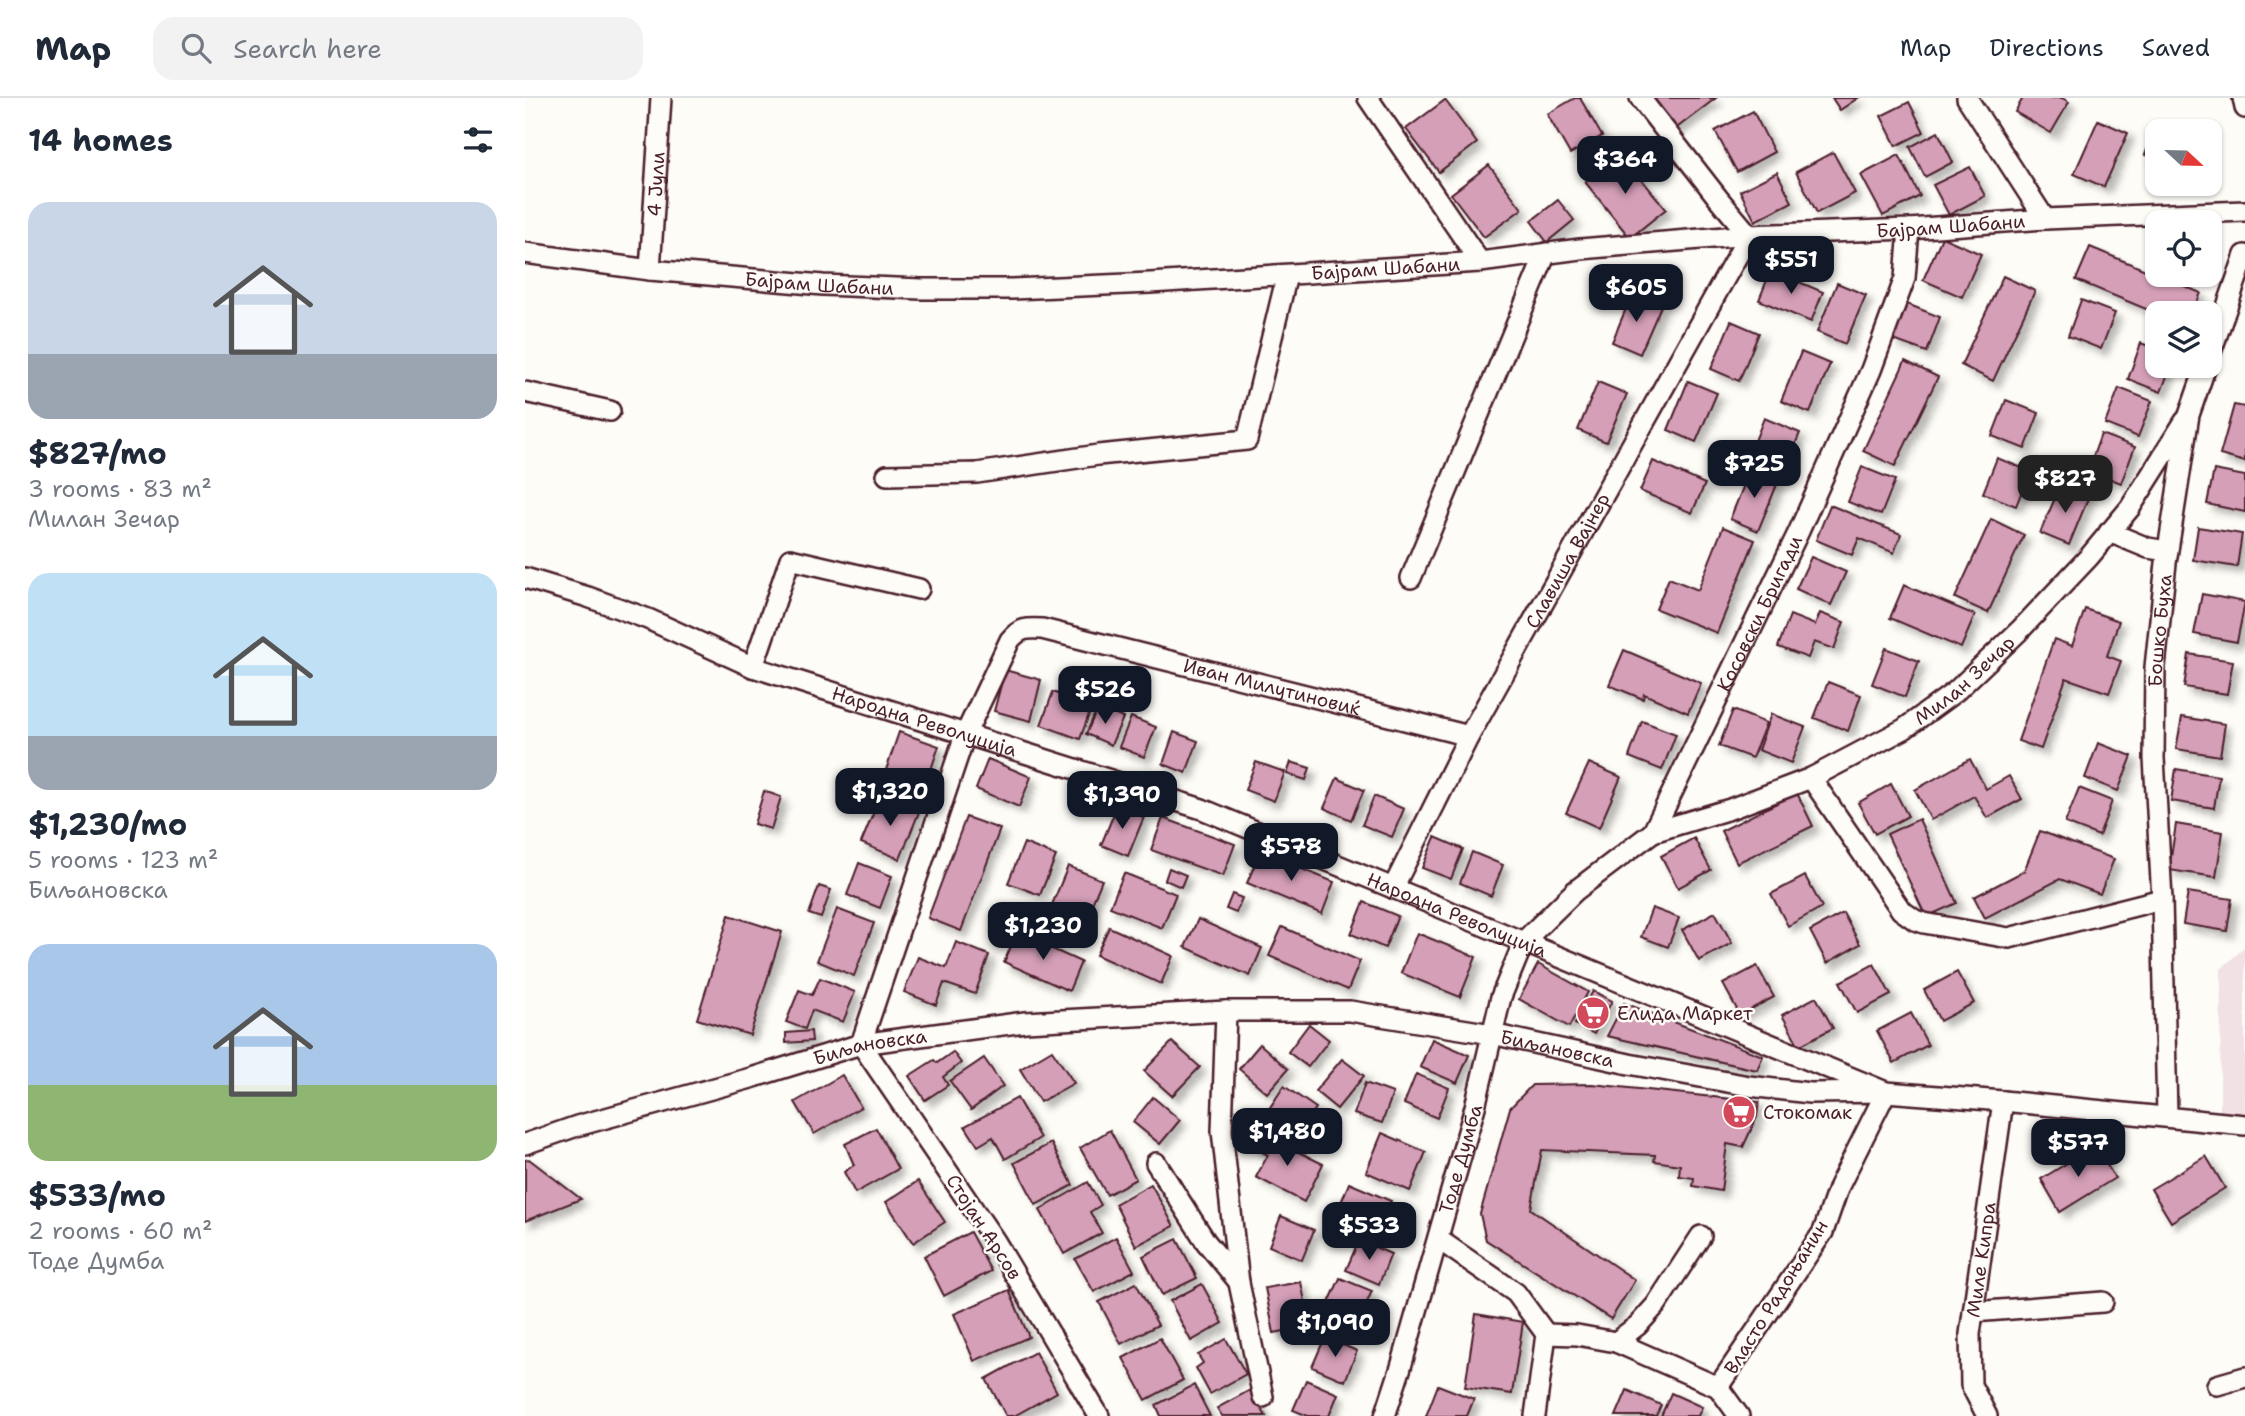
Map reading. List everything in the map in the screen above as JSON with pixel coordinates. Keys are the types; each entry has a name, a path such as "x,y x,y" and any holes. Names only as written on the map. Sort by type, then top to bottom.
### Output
{"street":[{"name":"4 Јули","path":"650,270 661,98"},
{"path":"1368,98 1480,262"},
{"path":"1640,98 1749,235"},
{"path":"1968,98 2045,219"},
{"path":"2243,98 2245,108"},
{"name":"Бајрам Шабани","path":"525,253 650,270 823,285 1012,289 1480,262 1546,253 1749,235 2245,211"},
{"name":"Косовски Бригади","path":"1524,941 1575,891 1653,832 1799,531 1871,370 1905,278 1909,229"},
{"name":"Славиша Вајнер","path":"1393,888 1469,736 1749,235"},
{"path":"1411,578 1546,253"},
{"path":"2222,321 2245,255"},
{"path":"887,475 978,473 1098,454 1247,440 1287,275"},
{"name":"Бошко Буха","path":"2167,1116 2162,899 2154,758 2155,667 2167,551 2189,415 2202,378"},
{"path":"525,392 610,411"},
{"name":"Милан Зечар","path":"1653,832 1730,809 1811,778 1904,729 1955,691 2020,631 2109,533 2130,508 2189,415"},
{"path":"2109,533 2148,548 2167,551"},
{"path":"753,667 790,559 919,589"},
{"name":"Народна Револуција","path":"525,578 648,619 753,667 1202,809 1886,1092 2245,1125"},
{"name":"Иван Милутиновиќ","path":"861,1044 965,735 1010,640 1017,631 1026,628 1042,629 1469,736"},
{"path":"1811,778 1901,910 1915,920 2008,938 2162,899"},
{"name":"Тоде Думба","path":"1385,1416 1439,1239 1501,998 1524,941"},
{"path":"1226,1011 1222,1131 1239,1283 1263,1397"},
{"name":"Биљановска","path":"525,1144 577,1126 751,1078 861,1044 1025,1022 1226,1011 1350,1011 1492,1034 1629,1064 1749,1086 1810,1093 1886,1092"},
{"name":"Стојан Арсов","path":"861,1044 995,1241 1099,1416"},
{"name":"Власто Радоњанин","path":"1718,1387 1822,1232 1839,1185 1886,1092"},
{"name":"Миле Кипра","path":"1987,1416 1971,1385 1970,1334 2003,1101"},
{"path":"1156,1163 1206,1242 1239,1283"},
{"path":"1616,1342 1638,1325 1656,1305 1701,1236"},
{"path":"1439,1239 1516,1293 1546,1334 1535,1416"},
{"path":"1973,1312 2103,1302"},
{"name":"Власто Радоњанин","path":"1546,1334 1577,1335 1616,1342 1718,1387 1739,1416"},
{"path":"2217,1385 2245,1377"}],"shaded area":[{"path":"2245,947 2245,1115 2220,1112 2221,969"}],"building":[{"path":"1575,98 1580,98 1602,136 1570,154 1547,114"},
{"path":"1649,98 1716,98 1674,130"},
{"path":"1832,98 1858,98 1840,110"},
{"path":"2023,98 2062,98 2069,102 2051,133 2015,112"},
{"path":"1445,100 1477,143 1439,172 1406,129"},
{"path":"1909,102 1924,132 1896,146 1881,116"},
{"path":"1753,111 1774,152 1737,172 1715,131"},
{"path":"2098,120 2128,133 2104,187 2074,174"},
{"path":"1938,132 1953,162 1925,177 1910,147"},
{"path":"1833,152 1855,193 1817,213 1796,172"},
{"path":"1620,153 1666,209 1630,238 1585,182"},
{"path":"1899,155 1920,196 1883,216 1861,175"},
{"path":"1489,165 1522,209 1484,237 1451,194"},
{"path":"1970,167 1985,196 1949,215 1933,185"},
{"path":"1777,172 1792,202 1755,221 1740,191"},
{"path":"1558,200 1574,220 1547,242 1531,221"},
{"path":"1942,237 1981,254 1962,297 1923,280"},
{"path":"2090,247 2145,270 2145,287 2187,287 2201,293 2197,301 2145,301 2145,309 2076,280"},
{"path":"1771,270 1823,292 1811,322 1759,300"},
{"path":"2003,276 2035,291 1993,381 1961,365"},
{"path":"1837,283 1866,295 1845,344 1817,332"},
{"path":"1632,294 1661,306 1640,354 1612,342"},
{"path":"2081,300 2115,313 2101,349 2068,336"},
{"path":"1907,304 1940,317 1927,352 1893,340"},
{"path":"1731,321 1759,333 1739,381 1711,369"},
{"path":"2141,343 2145,345 2145,378 2166,378 2161,392 2128,379"},
{"path":"1801,352 1830,364 1810,413 1781,401"},
{"path":"1905,361 1938,377 1895,466 1863,451"},
{"path":"1688,381 1717,393 1696,442 1668,430"},
{"path":"1598,382 1627,394 1606,442 1578,430"},
{"path":"2119,388 2152,401 2138,437 2105,424"},
{"path":"2006,400 2039,413 2025,449 1992,436"},
{"path":"2234,405 2245,407 2245,462 2220,455"},
{"path":"1764,418 1800,433 1786,466 1751,451"},
{"path":"2101,434 2135,447 2121,483 2088,470"},
{"path":"1997,458 2030,471 2016,506 1983,493"},
{"path":"1653,461 1705,484 1692,513 1640,491"},
{"path":"1862,467 1895,480 1881,515 1848,502"},
{"path":"1750,470 1778,482 1758,531 1730,519"},
{"path":"2214,470 2245,476 2245,512 2207,504"},
{"path":"2061,484 2089,496 2069,545 2040,533"},
{"path":"1830,505 1901,534 1894,553 1859,538 1852,555 1816,540"},
{"path":"1991,519 2024,535 1988,613 1955,598"},
{"path":"1723,527 1755,540 1717,633 1656,609 1669,578 1698,590"},
{"path":"2198,527 2242,534 2237,567 2193,560"},
{"path":"1811,557 1846,572 1831,605 1796,589"},
{"path":"1904,585 1975,615 1961,648 1890,618"},
{"path":"2202,594 2245,602 2237,642 2194,634"},
{"path":"2085,609 2119,621 2107,656 2121,661 2109,693 2066,678 2041,749 2018,741 2054,639 2072,646"},
{"path":"1820,613 1844,622 1834,649 1814,642 1808,658 1778,647 1790,615 1815,625"},
{"path":"1886,648 1919,661 1905,697 1872,684"},
{"path":"1624,650 1701,683 1688,713 1644,694 1643,699 1609,685"},
{"path":"2189,654 2233,661 2227,694 2184,687"},
{"path":"1005,670 1041,680 1031,721 994,711"},
{"path":"1828,682 1861,695 1848,731 1814,718"},
{"path":"1053,692 1092,706 1080,739 1041,725"},
{"path":"1098,707 1123,718 1111,745 1086,734"},
{"path":"1733,710 1766,723 1752,758 1719,746"},
{"path":"1771,714 1805,727 1791,763 1758,750"},
{"path":"1131,717 1156,727 1144,757 1119,747"},
{"path":"2182,717 2225,724 2220,756 2176,749"},
{"path":"1642,721 1676,734 1662,770 1629,757"},
{"path":"899,732 939,746 925,787 885,773"},
{"path":"1174,732 1198,741 1186,773 1163,764"},
{"path":"2098,743 2132,756 2118,791 2085,778"},
{"path":"988,759 1031,777 1019,807 976,789"},
{"path":"1970,759 1986,789 2009,776 2022,799 1987,818 1974,796 1931,820 1915,790"},
{"path":"1256,762 1285,772 1274,801 1245,790"},
{"path":"1291,762 1310,768 1306,780 1287,774"},
{"path":"1589,763 1621,777 1599,828 1566,813"},
{"path":"2176,769 2219,776 2214,808 2171,801"},
{"path":"1337,778 1364,790 1351,820 1324,808"},
{"path":"1891,784 1908,816 1875,834 1858,803"},
{"path":"2079,788 2112,801 2099,836 2065,823"},
{"path":"764,791 781,797 771,829 754,824"},
{"path":"1797,793 1813,826 1737,863 1721,831"},
{"path":"1374,796 1404,809 1392,837 1362,825"},
{"path":"880,797 919,812 900,859 861,843"},
{"path":"1117,806 1144,817 1128,856 1101,845"},
{"path":"966,817 1000,829 961,931 928,918"},
{"path":"1163,818 1235,844 1223,876 1151,850"},
{"path":"1919,819 1957,903 1926,917 1887,834"},
{"path":"2176,824 2223,832 2216,877 2169,870"},
{"path":"2040,831 2114,859 2100,894 2060,879 1985,918 1974,897 2024,871"},
{"path":"1435,837 1463,849 1451,879 1422,868"},
{"path":"1694,838 1711,870 1678,888 1661,856"},
{"path":"1024,843 1056,856 1040,895 1008,883"},
{"path":"1260,852 1334,882 1322,914 1247,883"},
{"path":"1472,852 1503,865 1491,896 1460,883"},
{"path":"859,863 892,876 880,908 847,895"},
{"path":"1068,866 1102,880 1083,926 1049,912"},
{"path":"1169,868 1186,875 1181,887 1165,880"},
{"path":"1124,873 1176,894 1162,928 1110,907"},
{"path":"1805,876 1822,907 1788,926 1771,894"},
{"path":"819,886 831,890 821,918 809,914"},
{"path":"2188,892 2232,899 2227,931 2183,924"},
{"path":"1232,894 1242,898 1236,913 1226,909"},
{"path":"1364,902 1398,916 1385,948 1351,934"},
{"path":"1652,908 1679,918 1668,947 1641,937"},
{"path":"837,909 874,923 854,976 817,961"},
{"path":"1715,912 1732,943 1699,961 1682,930"},
{"path":"1843,913 1860,944 1827,963 1810,931"},
{"path":"729,915 782,932 750,1035 697,1019"},
{"path":"1198,919 1262,948 1250,976 1185,947"},
{"path":"1109,927 1173,956 1161,984 1096,955"},
{"path":"1282,927 1360,961 1348,990 1269,956"},
{"path":"1017,933 1081,962 1069,991 1004,962"},
{"path":"1417,933 1476,957 1460,997 1401,973"},
{"path":"956,942 989,955 975,994 944,983 936,1005 904,992 918,957 946,968"},
{"path":"1538,964 1588,992 1569,1027 1519,999"},
{"path":"1874,964 1891,995 1857,1013 1840,982"},
{"path":"1757,966 1774,997 1740,1015 1723,984"},
{"path":"1957,972 1974,1003 1940,1021 1924,990"},
{"path":"820,978 855,992 843,1022 812,1010 805,1029 786,1022 799,990 812,995"},
{"name":"Елида Маркет","path":"1593,991 1612,1001 1594,1034 1575,1024"},
{"path":"1816,997 1833,1028 1799,1046 1782,1015"},
{"path":"1624,1003 1763,1056 1757,1070 1607,1036"},
{"path":"1911,1013 1928,1045 1894,1063 1877,1031"},
{"path":"1309,1024 1329,1040 1308,1067 1288,1052"},
{"path":"811,1031 812,1041 786,1043 786,1033"},
{"path":"1432,1039 1469,1055 1457,1083 1420,1067"},
{"path":"1172,1042 1200,1067 1172,1096 1144,1071"},
{"path":"1260,1044 1288,1069 1267,1093 1239,1069"},
{"path":"1052,1050 1074,1083 1040,1102 1020,1069"},
{"path":"953,1052 961,1063 943,1077 948,1085 925,1100 909,1076"},
{"path":"984,1058 1003,1086 971,1110 950,1081"},
{"path":"1342,1059 1364,1076 1337,1109 1315,1091"},
{"path":"1416,1074 1449,1088 1437,1118 1404,1104"},
{"path":"842,1075 861,1107 814,1134 795,1102"},
{"path":"1365,1083 1393,1093 1382,1123 1354,1114"},
{"path":"1592,1084 1759,1102 1757,1117 1743,1147 1727,1144 1721,1191 1693,1186 1694,1178 1679,1176 1680,1165 1654,1161 1655,1155 1542,1150 1531,1209 1635,1280 1611,1319 1486,1240 1480,1214 1510,1108 1532,1085"},
{"path":"1284,1086 1316,1108 1297,1137 1265,1115"},
{"path":"1153,1097 1180,1120 1160,1144 1133,1122"},
{"path":"1017,1098 1040,1138 1005,1159 993,1137 978,1146 965,1126"},
{"path":"876,1128 898,1169 855,1193 844,1172 854,1165 845,1144"},
{"path":"1110,1130 1136,1179 1107,1195 1080,1148"},
{"path":"1258,1132 1323,1164 1304,1202 1256,1177 1268,1155 1251,1146"},
{"path":"1382,1133 1426,1152 1410,1191 1366,1172"},
{"path":"1051,1143 1073,1185 1036,1205 1014,1163"},
{"path":"2095,1146 2115,1178 2060,1212 2041,1179"},
{"path":"2206,1156 2225,1188 2171,1222 2151,1189"},
{"path":"529,1159 581,1199 525,1221 525,1160"},
{"path":"918,1181 945,1222 913,1243 886,1202"},
{"path":"1088,1182 1101,1205 1090,1212 1102,1233 1064,1254 1040,1210"},
{"path":"1349,1183 1391,1201 1373,1239 1333,1222"},
{"path":"1151,1184 1174,1226 1136,1246 1115,1204"},
{"path":"1281,1216 1314,1230 1302,1260 1269,1246"},
{"path":"970,1232 991,1271 944,1296 924,1256"},
{"path":"1116,1237 1134,1271 1094,1292 1075,1259"},
{"path":"1177,1239 1197,1278 1162,1295 1143,1256"},
{"path":"1359,1240 1391,1254 1379,1284 1346,1270"},
{"path":"1340,1278 1372,1291 1355,1330 1323,1316"},
{"path":"1301,1282 1310,1326 1274,1333 1265,1288"},
{"path":"1136,1283 1158,1325 1121,1344 1099,1302"},
{"path":"1202,1284 1223,1323 1191,1341 1170,1301"},
{"path":"1009,1290 1029,1337 974,1361 954,1314"},
{"path":"1476,1314 1523,1322 1512,1394 1465,1387"},
{"path":"1325,1337 1357,1351 1345,1381 1312,1367"},
{"path":"1160,1338 1183,1380 1146,1400 1123,1358"},
{"path":"1226,1339 1246,1374 1210,1394 1196,1368 1203,1363 1198,1355"},
{"path":"1035,1352 1057,1392 1014,1416 1006,1416 986,1379"},
{"path":"1306,1380 1338,1394 1329,1416 1308,1416 1293,1410"},
{"path":"1194,1385 1210,1416 1161,1416 1156,1405"},
{"path":"1438,1385 1474,1399 1467,1416 1426,1416"},
{"path":"1250,1390 1266,1416 1222,1416 1217,1408"},
{"path":"1627,1390 1661,1405 1656,1416 1616,1416"},
{"path":"1671,1393 1702,1407 1698,1416 1661,1416"}],"place":[{"name":"Елида Маркет","path":"1593,1013"},
{"name":"Стокомак","path":"1739,1112"}]}
